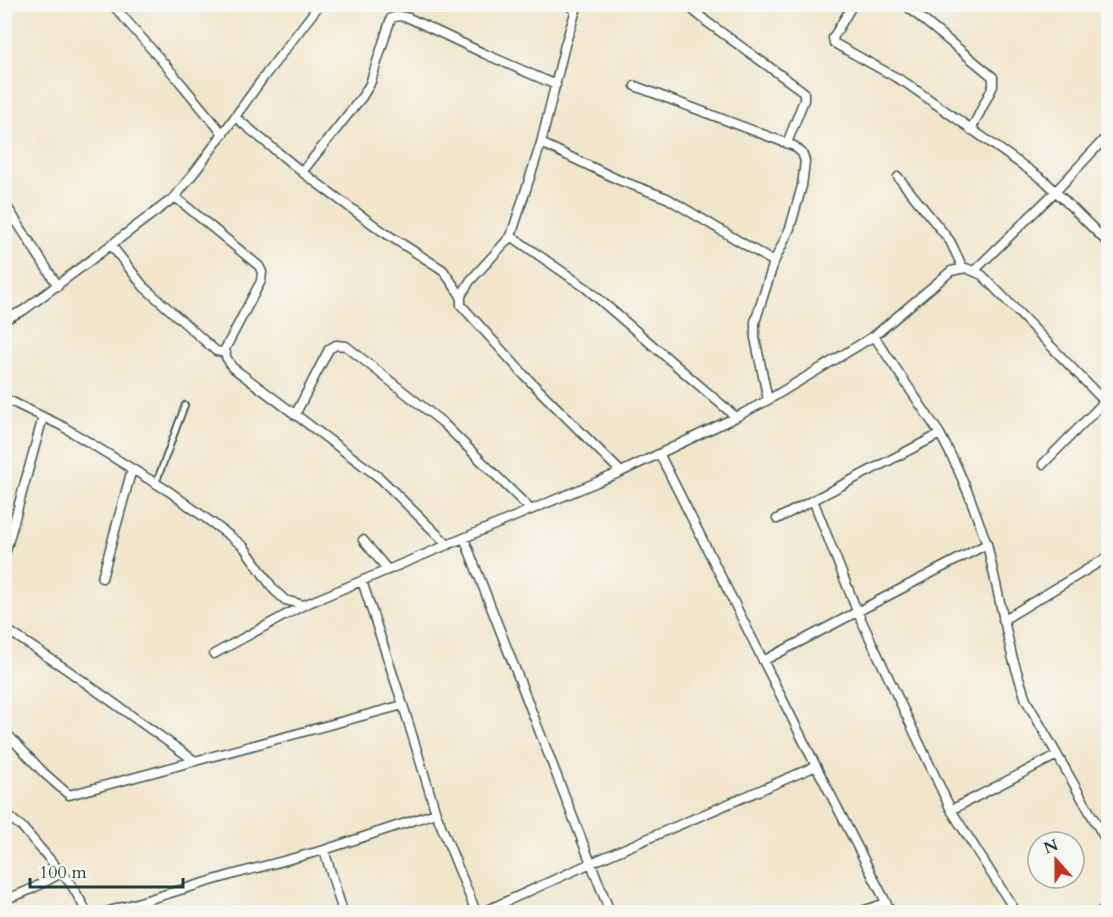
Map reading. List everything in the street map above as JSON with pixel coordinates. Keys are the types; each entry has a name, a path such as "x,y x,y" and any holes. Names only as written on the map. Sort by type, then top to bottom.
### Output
{"street":[{"path":"112,4 223,134"},
{"path":"4,320 24,310 58,286 175,197 320,4"},
{"path":"565,4 578,7 565,45 541,143 511,236 470,281 461,296 461,305 525,376 621,472"},
{"path":"686,4 706,22 804,93 804,100 787,143"},
{"path":"853,4 837,28 833,38 834,43 906,83 1045,181 1108,243"},
{"path":"904,4 993,77 993,86 971,130"},
{"path":"302,172 370,84 391,18 399,16 409,18 556,85"},
{"path":"634,86 787,143 802,153 805,161 802,186 790,228 774,262 754,329 768,400"},
{"path":"235,117 302,172 382,231 443,270 461,296"},
{"path":"974,271 1056,191 1108,135"},
{"path":"541,143 619,180 667,198 774,262"},
{"path":"898,177 950,242 963,268"},
{"path":"175,197 259,266 262,272 261,281 225,349 232,367 380,478 448,545"},
{"path":"4,202 58,286"},
{"path":"511,236 586,288 736,417"},
{"path":"111,246 144,287 216,351 226,353"},
{"path":"214,654 304,605 621,472 736,417 874,336 951,271 963,268 982,275 1107,403 1043,464"},
{"path":"874,336 940,434 969,495 987,544 1003,620 1026,700 1108,844"},
{"path":"295,415 329,349 336,345 346,346 442,422 531,510"},
{"path":"4,398 62,426 170,492 244,547 274,590 285,600 304,605"},
{"path":"4,558 43,417"},
{"path":"777,519 940,434"},
{"path":"660,455 891,912"},
{"path":"102,578 132,469"},
{"path":"813,500 857,611 951,810 1016,912"},
{"path":"464,537 610,912"},
{"path":"363,540 388,570"},
{"path":"763,661 987,544"},
{"path":"1003,620 1106,559 1108,569"},
{"path":"362,581 436,813 476,912"},
{"path":"4,628 195,761"},
{"path":"9,736 44,773 69,795 403,705"},
{"path":"951,810 1058,755"},
{"path":"483,912 816,766"},
{"path":"4,813 22,827 71,884 87,912"},
{"path":"106,912 324,850 436,813"},
{"path":"324,850 343,912"},
{"path":"4,899 39,886 61,873"},
{"path":"859,912 886,903"},
{"path":"1099,912 1108,907"}],"lane":[{"path":"156,483 185,405"}]}
